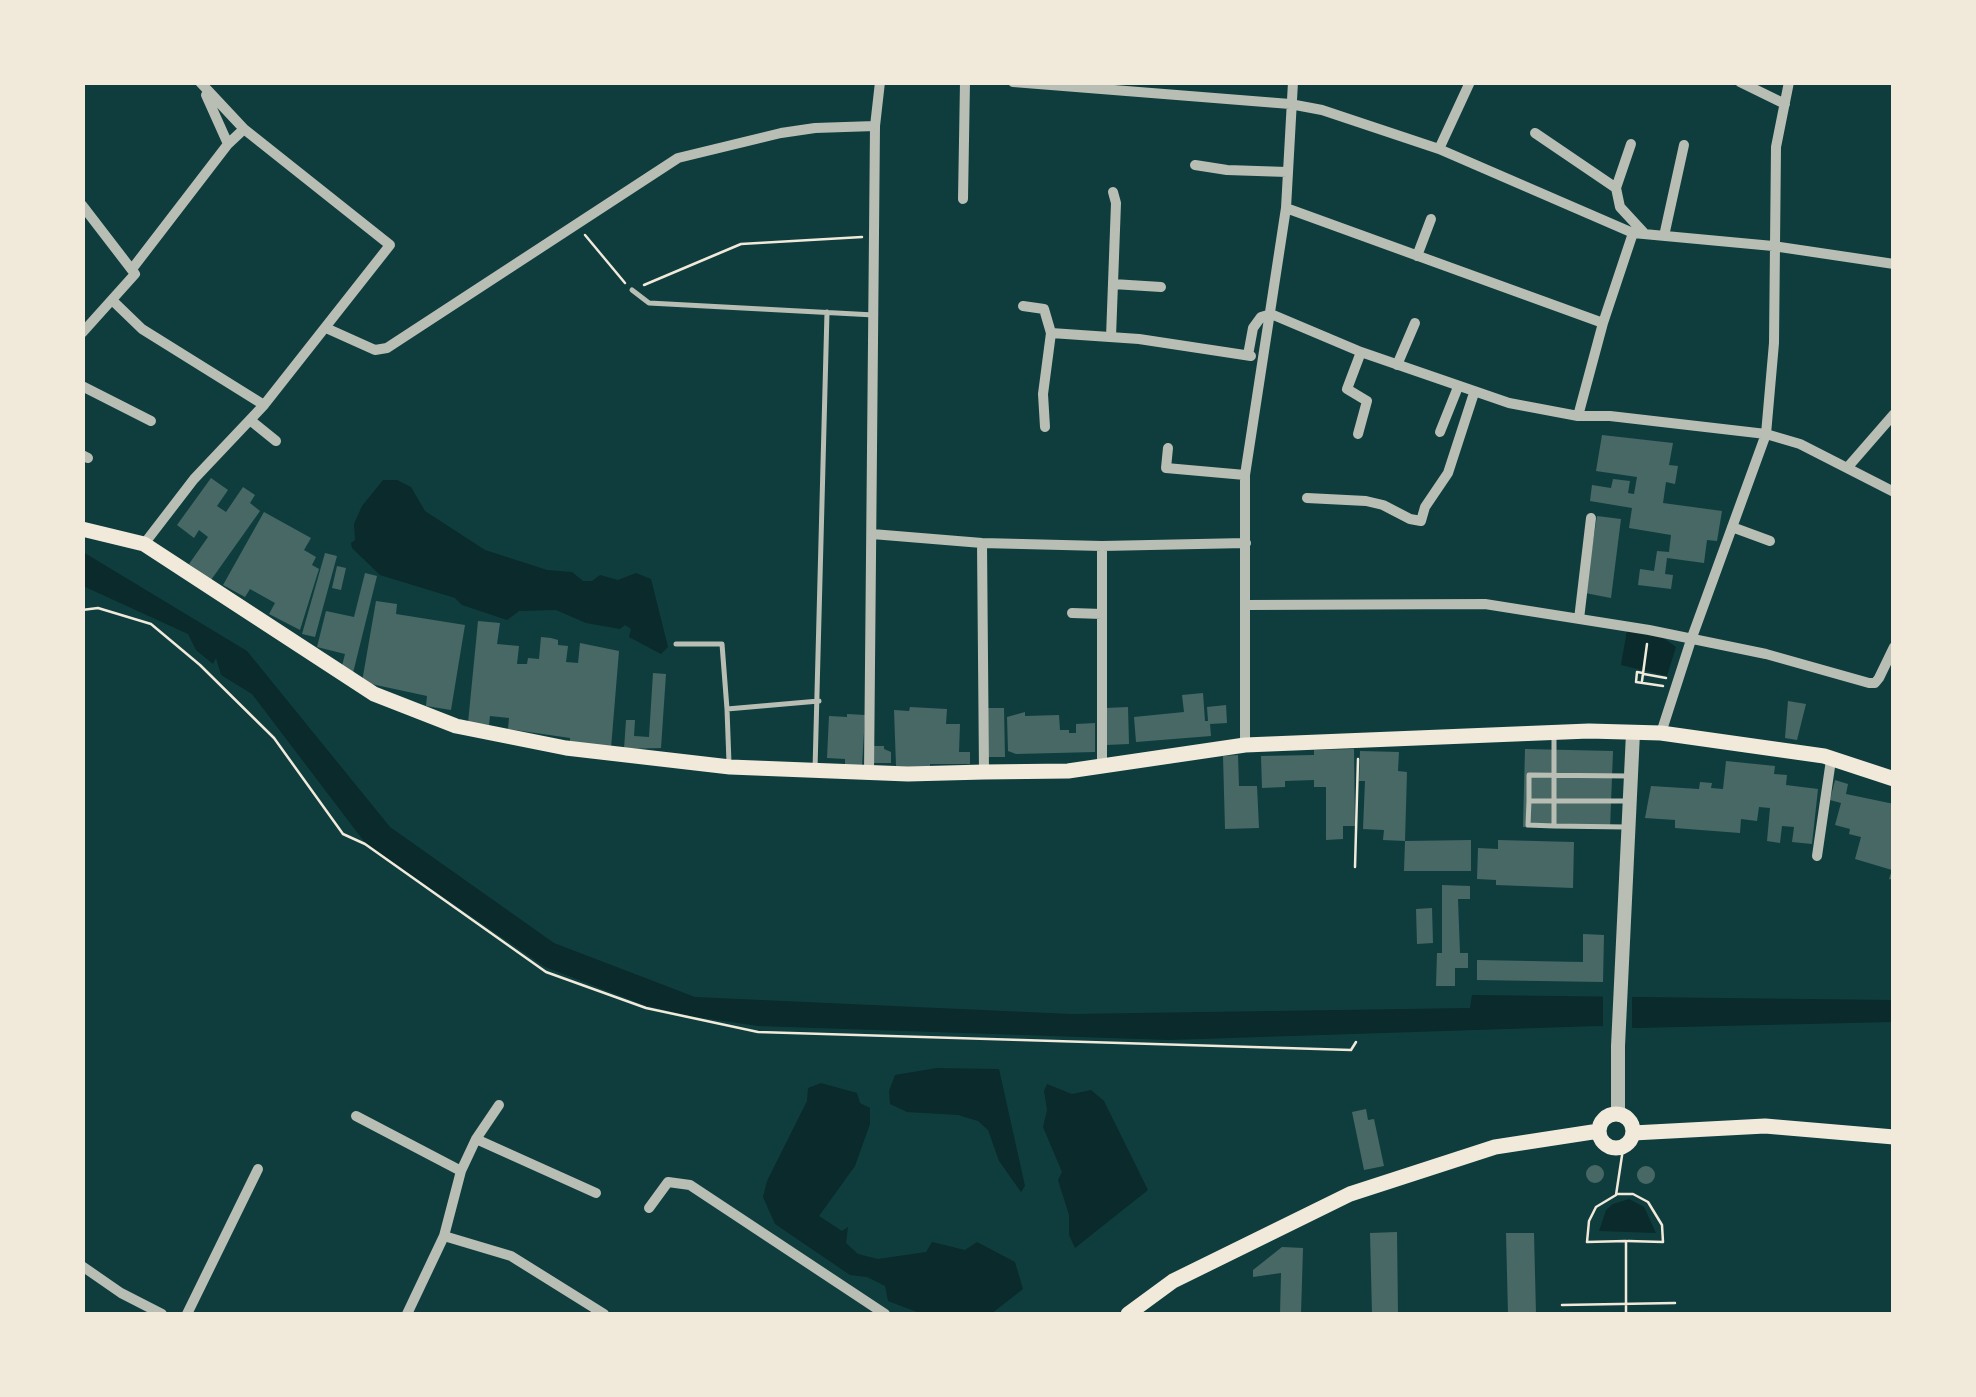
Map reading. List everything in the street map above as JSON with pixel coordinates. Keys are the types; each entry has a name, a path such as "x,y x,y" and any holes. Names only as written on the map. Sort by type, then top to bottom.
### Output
{"main road":[{"path":"82,530 144,544 374,694 456,726 566,748 730,767 815,771 1068,771 1246,745 1359,743 1485,733 1633,733 1824,756 1894,779"},
{"path":"1634,1133 1630,1120 1618,1114 1606,1116 1599,1131 1604,1144 1612,1148 1623,1147 1634,1133 1764,1126 1894,1137"},
{"path":"1128,1314 1173,1281 1364,1189 1495,1147 1599,1131"}],"street":[{"path":"962,199 965,82"},
{"path":"1013,82 1290,104 1322,110 1439,149 1639,233 1773,246 1894,264"},
{"path":"1246,745 1246,476 1286,208 1293,82"},
{"path":"1439,149 1470,82"},
{"path":"1740,82 1785,104"},
{"path":"1661,734 1766,434 1774,343 1776,147 1789,82"},
{"path":"144,544 194,479 264,406 390,246 244,129 202,84"},
{"path":"202,84 228,144"},
{"path":"869,772 875,126 879,84"},
{"path":"326,328 375,350 387,348 678,158 798,130 875,126"},
{"path":"132,269 228,144 244,129"},
{"path":"1535,134 1616,188"},
{"path":"1631,144 1616,188 1620,206 1639,233"},
{"path":"1664,236 1684,145"},
{"path":"1195,165 1287,172"},
{"path":"1110,336 1116,203 1113,192"},
{"path":"82,205 135,274 82,333"},
{"path":"1286,208 1603,322"},
{"path":"1418,256 1430,218"},
{"path":"1578,416 1603,322 1639,233"},
{"path":"1112,284 1161,286"},
{"path":"113,301 142,329 264,406"},
{"path":"1023,306 1044,309 1051,333 1043,394 1045,427"},
{"path":"1248,355 1256,322 1271,314 1361,352 1509,403 1578,416 1610,416 1766,434 1800,444 1894,492"},
{"path":"1397,365 1415,323"},
{"path":"1051,333 1110,336 1262,359"},
{"path":"1358,434 1367,401 1348,389 1361,352"},
{"path":"82,386 151,421"},
{"path":"1440,432 1458,387"},
{"path":"1307,498 1383,504 1410,520 1421,521 1425,507 1448,473 1474,393"},
{"path":"1847,468 1894,414"},
{"path":"250,420 276,441"},
{"path":"1168,448 1166,468 1246,476"},
{"path":"1579,619 1591,518"},
{"path":"1732,527 1770,541"},
{"path":"872,534 982,543 1102,546 1246,543"},
{"path":"982,543 984,772"},
{"path":"1102,546 1102,764"},
{"path":"1246,605 1485,604 1766,654 1874,683 1894,647"},
{"path":"1072,613 1102,614"},
{"path":"1618,1114 1620,984 1633,733"},
{"path":"1817,856 1831,760"},
{"path":"407,1314 444,1236 461,1171 499,1105"},
{"path":"356,1116 461,1171"},
{"path":"476,1139 596,1194"},
{"path":"188,1314 258,1169"},
{"path":"649,1208 668,1182 690,1184 885,1314"},
{"path":"444,1236 511,1256 604,1314"},
{"path":"82,1266 121,1294 162,1314"}],"lane":[{"path":"632,290 649,303 874,315"},
{"path":"815,771 827,312"},
{"path":"676,644 722,644 730,767"},
{"path":"727,709 819,701"},
{"path":"1554,732 1554,826"},
{"path":"1628,827 1528,825 1529,775 1631,776"},
{"path":"1529,802 1629,802"}],"path":[{"path":"578,226 632,290 740,244 876,236"},
{"path":"82,610 98,608 151,624 200,664 274,738 343,834 365,844 546,972 646,1008 758,1032 1351,1050 1356,1042"},
{"path":"1643,672 1648,634"},
{"path":"1637,672 1643,672 1676,685 1636,682 1637,672"},
{"path":"1653,684 1654,676"},
{"path":"1355,866 1359,743"},
{"path":"1616,1194 1623,1147"},
{"path":"1616,1194 1633,1194 1648,1202 1662,1225 1663,1242 1587,1242 1589,1221 1596,1206 1616,1194"},
{"path":"1626,1241 1626,1314"},
{"path":"1562,1305 1675,1303"}],"water":[{"path":"383,480 397,480 411,487 425,511 485,550 547,570 572,572 583,581 600,575 618,580 636,573 651,579 668,647 661,654 629,637 631,629 625,625 620,629 586,623 556,610 519,611 507,620 462,605 455,598 380,575 351,543 362,506"},
{"path":"83,552 247,651 390,827 554,943 695,997 1071,1014 1470,1008 1472,995 1893,1000 1893,1022 1598,1026 1169,1040 758,1026 644,1005 545,967 366,844 252,694 221,675 216,658 213,664 196,650 188,634 83,586"},
{"path":"1627,630 1659,635 1676,647 1667,676 1621,665"},
{"path":"937,1068 999,1069 1025,1186 1021,1192 999,1161 988,1130 978,1121 958,1115 907,1112 890,1104 889,1091 895,1075"},
{"path":"821,1083 857,1093 860,1103 870,1108 870,1124 855,1166 819,1216 842,1231 848,1227 846,1243 858,1254 878,1259 926,1252 932,1242 965,1250 977,1242 1015,1262 1023,1289 991,1314 922,1314 888,1301 885,1286 867,1277 850,1275 775,1224 763,1197 767,1181 807,1101 808,1088"},
{"path":"1047,1084 1072,1094 1091,1090 1104,1101 1148,1190 1075,1248 1058,1180 1062,1172 1043,1127"},
{"path":"1629,1199 1644,1207 1656,1233 1599,1231 1606,1210"}],"pier":[{"path":"1603,990 1632,991 1632,1033 1603,1032"}],"building":[{"path":"1602,435 1673,443 1669,465 1678,466 1675,484 1666,482 1663,503 1722,511 1717,541 1707,540 1704,563 1667,558 1665,574 1673,575 1671,589 1638,585 1640,569 1654,571 1657,551 1669,552 1671,535 1629,528 1632,508 1590,501 1592,485 1611,488 1613,479 1630,481 1628,493 1634,494 1637,477 1596,471"},
{"path":"211,478 228,490 217,506 226,512 243,487 255,495 250,503 260,511 211,580 189,564 208,537 199,530 194,538 177,525"},
{"path":"264,512 311,538 304,550 316,557 312,565 319,569 300,630 269,614 275,603 250,589 245,597 223,585"},
{"path":"1597,516 1621,519 1611,598 1585,593"},
{"path":"325,553 337,556 315,637 302,634"},
{"path":"337,566 346,568 341,590 332,588"},
{"path":"365,573 377,576 353,673 341,670 345,654 317,647 326,611 354,617"},
{"path":"376,601 397,604 396,614 465,625 451,710 426,706 427,696 362,682"},
{"path":"478,621 500,623 497,644 519,646 517,664 527,664 528,658 539,659 541,637 568,646 566,662 578,663 580,643 619,651 611,748 570,744 570,738 508,729 509,718 490,716 489,725 468,723"},
{"path":"653,673 666,674 661,748 624,749 626,720 635,720 634,736 649,737"},
{"path":"1203,693 1205,721 1207,707 1226,705 1227,723 1210,724 1211,736 1136,742 1134,717 1184,712 1182,695"},
{"path":"1788,701 1806,704 1797,740 1785,738"},
{"path":"910,707 947,709 946,724 960,724 959,752 970,752 970,764 930,764 930,769 896,766 894,710 909,711"},
{"path":"1128,707 1129,744 1106,745 1105,708"},
{"path":"985,708 1004,708 1005,757 986,757"},
{"path":"1025,712 1025,716 1059,715 1060,730 1069,733 1076,733 1076,724 1095,723 1095,752 1008,751 1007,717"},
{"path":"865,715 862,766 845,765 845,759 827,758 829,716"},
{"path":"874,746 884,746 891,752 891,763 874,763"},
{"path":"1354,749 1355,826 1343,826 1343,839 1326,840 1326,787 1314,787 1314,780 1285,781 1285,787 1262,788 1261,756"},
{"path":"1525,749 1613,751 1610,829 1523,827"},
{"path":"1360,751 1399,752 1398,771 1407,772 1405,841 1383,840 1384,830 1363,829 1365,781 1359,781"},
{"path":"1238,755 1239,786 1257,786 1259,828 1225,829 1223,756"},
{"path":"1726,761 1775,766 1774,774 1787,775 1786,785 1818,789 1812,844 1792,842 1794,827 1782,826 1780,843 1767,841 1770,808 1759,807 1757,821 1741,819 1740,833 1675,828 1675,820 1645,818 1651,786 1699,789 1700,782 1723,789"},
{"path":"1835,780 1848,784 1846,794 1894,804 1894,880 1889,879 1892,870 1855,859 1861,837 1835,825 1841,803 1830,800"},
{"path":"1471,840 1471,871 1404,871 1405,841"},
{"path":"1498,840 1574,842 1573,888 1496,885 1496,880 1477,879 1478,848 1498,849"},
{"path":"1442,885 1470,886 1470,899 1458,899 1460,953 1468,953 1468,968 1455,968 1455,986 1436,986 1437,953 1442,953"},
{"path":"1432,908 1433,943 1417,944 1416,909"},
{"path":"1583,934 1604,935 1603,982 1477,980 1477,960 1583,962"},
{"path":"1366,1109 1368,1120 1374,1119 1384,1166 1364,1170 1352,1112"},
{"path":"1595,1165 1604,1174 1595,1183 1586,1174"},
{"path":"1646,1166 1655,1175 1646,1184 1637,1175"},
{"path":"1397,1232 1398,1314 1372,1314 1370,1233"},
{"path":"1506,1233 1534,1233 1536,1314 1508,1314"},
{"path":"1282,1247 1303,1248 1301,1314 1280,1314 1281,1273 1253,1277 1253,1270"}]}
